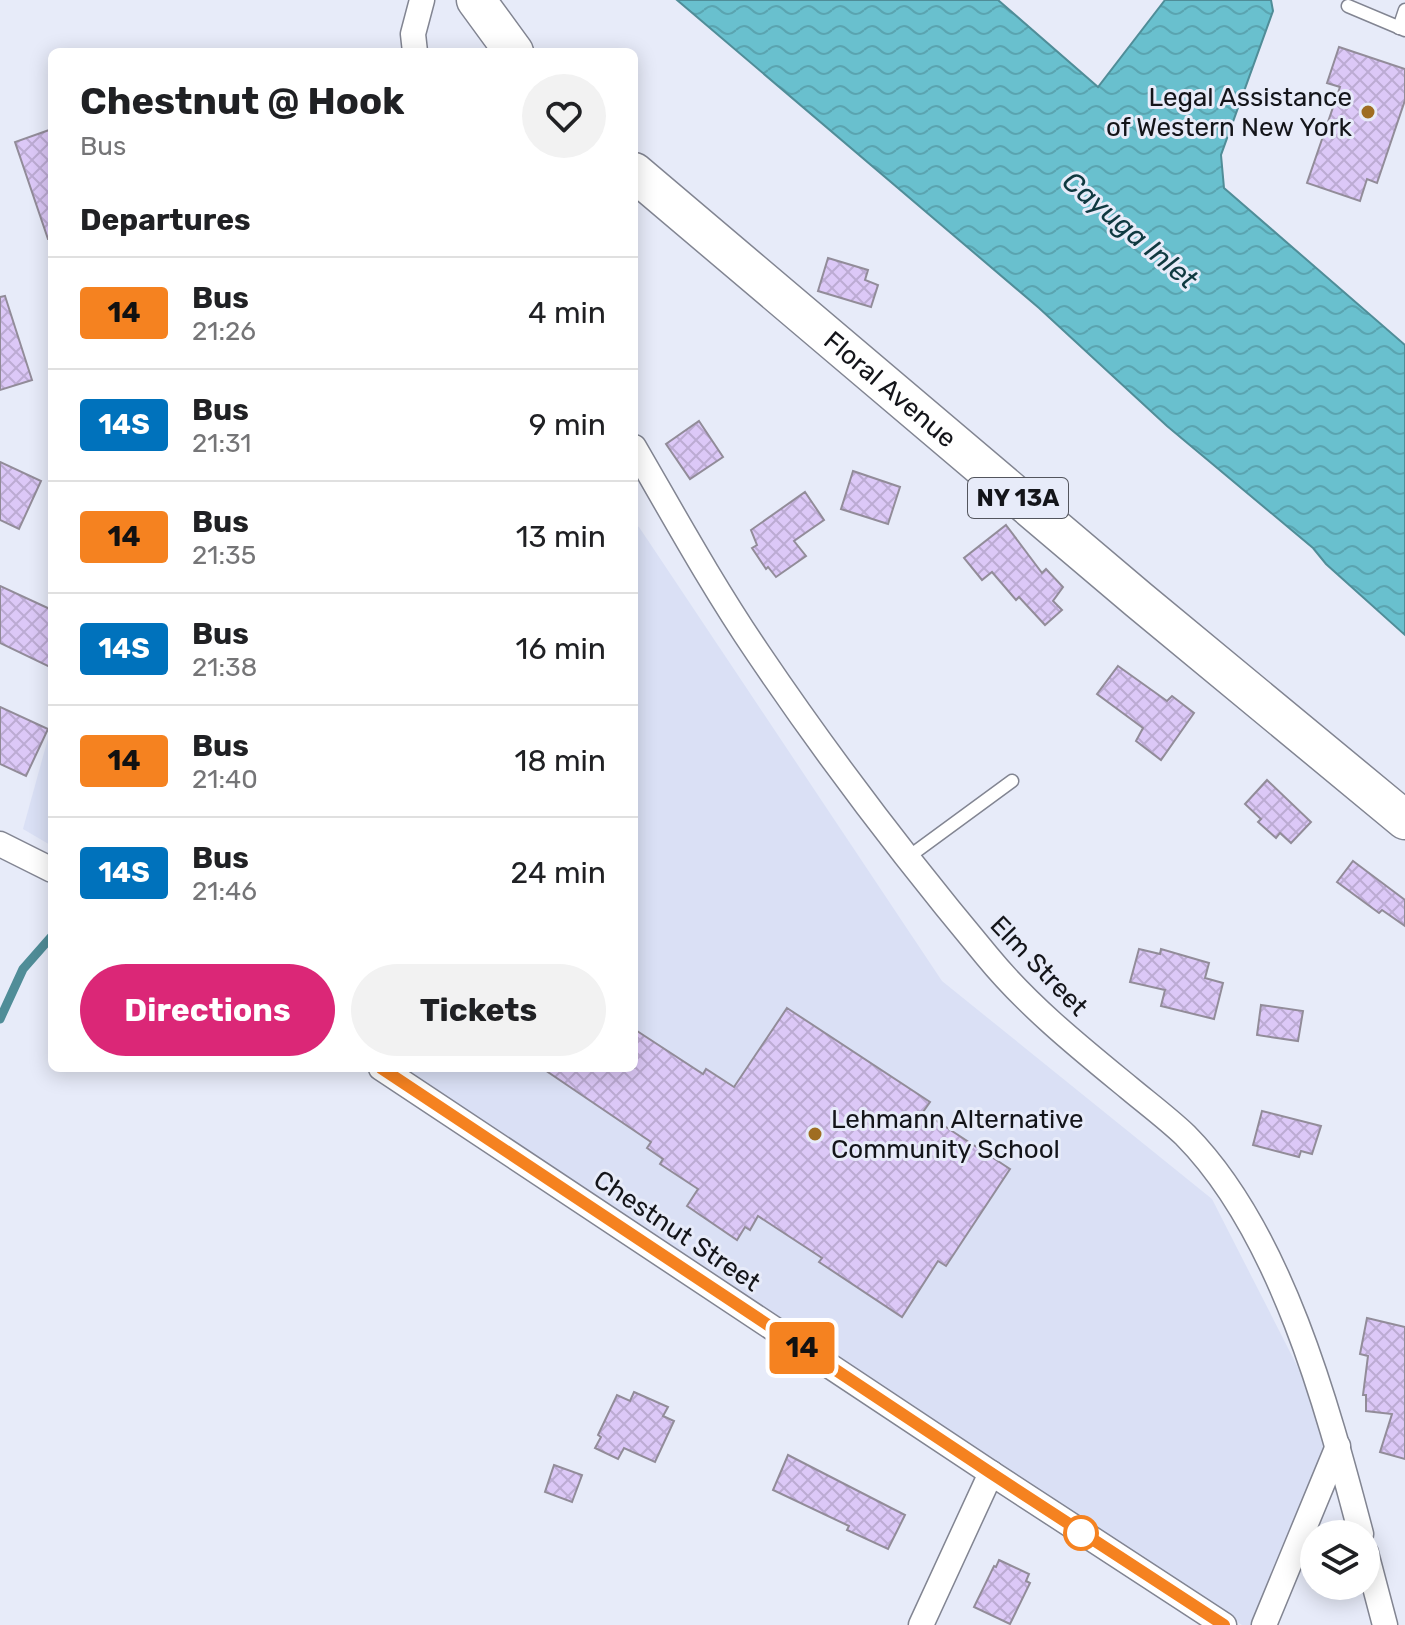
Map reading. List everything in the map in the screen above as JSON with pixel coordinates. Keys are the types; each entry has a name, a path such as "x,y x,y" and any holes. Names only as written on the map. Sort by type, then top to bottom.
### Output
{"main road":[{"path":"476,0 511,48"},
{"name":"Floral Avenue","path":"638,175 1139,600 1405,820"}],"street":[{"path":"415,48 415,17 422,0"},
{"name":"Elm Street","path":"638,454 758,653 824,748 907,858 982,951 1022,994 1183,1134 1211,1165 1242,1211 1282,1290 1338,1446 1357,1520"},
{"path":"0,844 48,868"},
{"name":"Chestnut Street","path":"387,1072 1224,1625"},
{"path":"1264,1625 1338,1446"},
{"path":"921,1625 991,1473"},
{"path":"1378,1600 1385,1625"}],"lane":[{"path":"1348,6 1402,29 1405,10"},
{"path":"907,858 1012,781"}],"shaded area":[{"name":"Lehmann Alternative Community School","path":"638,527 942,981 1212,1199 1338,1446 1303,1520 1300,1520 1300,1526 1253,1625 1242,1625 407,1072 638,1072"},
{"path":"48,738 48,844 23,829"}],"water":[{"name":"Cayuga Inlet","path":"677,0 998,0 1098,87 1165,0 1271,0 1273,11 1221,155 1224,188 1405,345 1405,635 1326,564 1313,548 1167,426 1039,308"}],"building":[{"path":"1339,47 1405,69 1405,100 1377,183 1367,179 1360,201 1307,183 1340,87 1327,83"},
{"path":"48,130 48,239 15,142"},
{"path":"828,258 868,270 865,280 878,285 871,307 818,291"},
{"path":"5,296 32,380 0,390 0,297"},
{"path":"699,421 723,457 690,479 666,444"},
{"path":"0,462 41,481 19,529 0,520"},
{"path":"853,471 900,487 888,524 841,509"},
{"path":"805,492 824,520 794,541 806,556 776,577 768,567 766,569 752,548 757,545 751,530"},
{"path":"1006,525 1042,573 1046,569 1063,587 1053,601 1062,610 1045,625 1019,597 1016,600 992,572 982,580 964,558"},
{"path":"0,586 48,608 48,666 0,643"},
{"path":"1118,666 1167,701 1172,696 1194,713 1161,760 1136,741 1143,728 1097,694"},
{"path":"0,707 48,729 26,776 0,764"},
{"path":"1267,780 1311,822 1291,843 1280,833 1276,838 1258,822 1261,819 1245,804"},
{"path":"1353,861 1405,900 1405,926 1382,910 1379,913 1337,882"},
{"path":"1139,949 1160,954 1161,949 1209,963 1205,978 1223,983 1214,1019 1161,1006 1165,990 1130,982"},
{"path":"1261,1005 1303,1011 1298,1041 1257,1035"},
{"path":"787,1008 930,1102 923,1112 1010,1169 946,1266 938,1261 902,1317 819,1262 822,1258 758,1216 750,1230 745,1227 737,1240 687,1206 698,1189 660,1164 663,1159 647,1148 651,1142 548,1072 638,1072 638,1032 703,1074 706,1069 734,1087"},
{"path":"1262,1111 1321,1126 1312,1154 1301,1151 1299,1157 1253,1145"},
{"path":"1367,1318 1405,1327 1405,1459 1380,1452 1392,1414 1366,1411 1366,1395 1363,1395 1368,1356 1360,1354"},
{"path":"634,1392 668,1407 663,1416 674,1421 655,1462 624,1448 618,1459 595,1448 617,1395 630,1401"},
{"path":"788,1455 905,1515 888,1549 847,1530 849,1526 773,1490"},
{"path":"554,1465 582,1475 572,1502 545,1492"},
{"path":"999,1560 1029,1574 1026,1581 1030,1583 1010,1624 974,1607"}],"waterway":[{"path":"0,1019 23,969 48,941"}],"bus line":[{"name":"14","path":"387,1072 1224,1625"}],"place":[{"name":"Legal Assistance of Western New York","path":"1368,112"},
{"name":"Lehmann Alternative Community School","path":"815,1134"}]}
